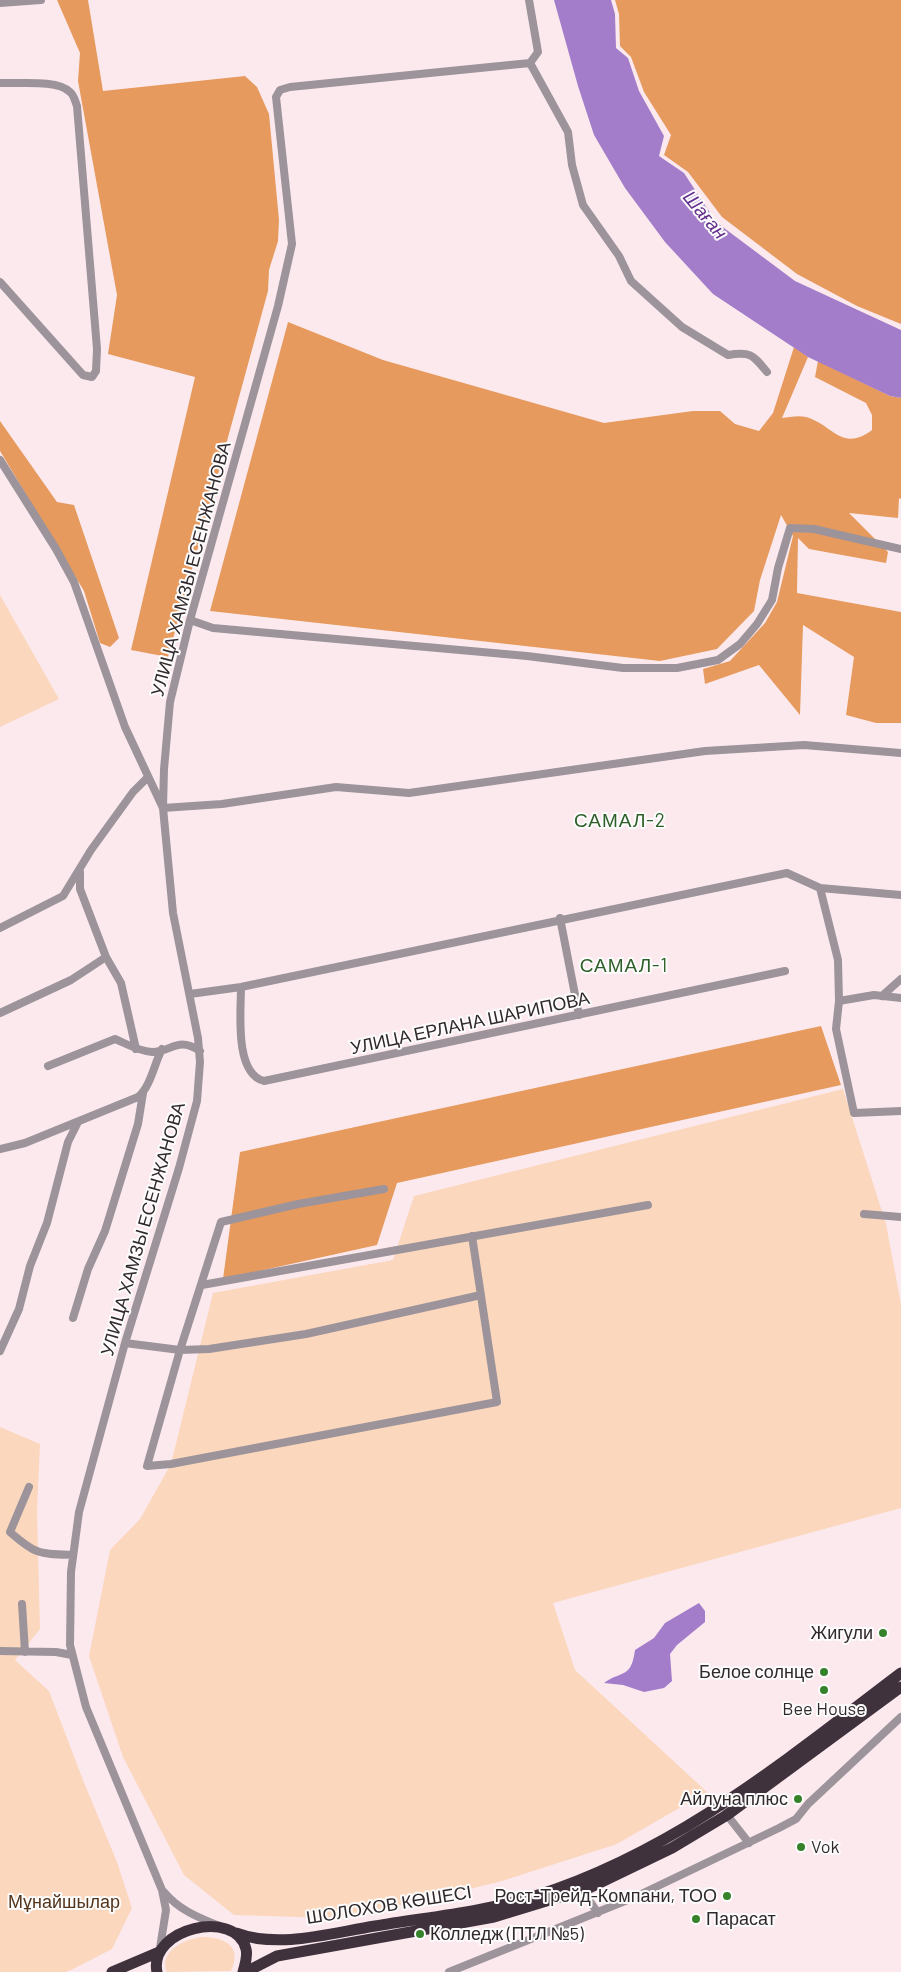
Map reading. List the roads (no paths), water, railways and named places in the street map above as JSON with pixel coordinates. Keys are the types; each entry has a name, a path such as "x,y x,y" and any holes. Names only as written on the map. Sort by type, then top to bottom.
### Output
{"highway":[{"name":"ШОЛОХОВ КӨШЕСІ","path":"159,1952 172,1938 194,1929 218,1927 254,1938 303,1937 493,1906 534,1896 576,1881 630,1858 726,1809 760,1780 901,1673"},
{"name":"ШОЛОХОВ КӨШЕСІ","path":"244,1972 277,1956 494,1917 582,1890 672,1848 901,1687"},
{"path":"233,1932 246,1947 247,1956 244,1972"},
{"path":"112,1972 159,1952"},
{"path":"157,1972 156,1962 159,1952"}],"street":[{"path":"0,3 41,0"},
{"path":"529,0 538,52 530,63 568,132 572,165 583,205 618,256 631,281 682,327 728,355 742,353 753,355 767,372"},
{"name":"УЛИЦА ХАМЗЫ ЕСЕНЖАНОВА","path":"162,1890 86,1707 72,1655 68,1606 79,1512 125,1343 191,1129 197,1101 200,1050 173,913 163,808 170,702 190,620 278,306 292,244 276,97 280,90 290,86 530,63"},
{"path":"0,83 52,84 65,87 72,93 77,106 96,349 96,371 92,377 83,376 0,282"},
{"path":"0,460 56,549 74,582 125,727 163,808 222,804 336,787 409,793 714,750 804,744 901,753"},
{"path":"190,620 213,628 527,656 623,668 677,668 718,660 740,644 757,624 772,600 778,568 790,528 814,529 901,549"},
{"path":"0,928 63,896 91,850 148,776"},
{"path":"80,870 80,889 106,957 121,983 130,1015 136,1049"},
{"path":"190,994 241,987 560,918 786,873 820,888 901,895"},
{"path":"820,888 838,960 839,1001 836,1029 854,1113 901,1111"},
{"path":"560,918 578,1015"},
{"path":"0,1013 71,980 106,957"},
{"name":"УЛИЦА ЕРЛАНА ШАРИПОВА","path":"241,987 241,1029 246,1065 250,1074 264,1081 785,972"},
{"path":"882,996 901,979"},
{"path":"839,1001 874,995 901,998"},
{"path":"48,1066 115,1038 136,1049 154,1052 178,1044 190,1045 200,1050"},
{"path":"73,1318 88,1269 105,1231 138,1124 143,1093 162,1049"},
{"path":"0,1149 25,1143 138,1097 143,1093"},
{"path":"0,1351 19,1310 30,1266 47,1223 68,1142 78,1122"},
{"path":"384,1188 298,1204 221,1222 180,1350 148,1466 170,1464 497,1402 472,1236"},
{"path":"202,1285 648,1205"},
{"path":"864,1214 901,1217"},
{"path":"125,1343 180,1350 209,1350 306,1334 481,1295"},
{"path":"29,1487 10,1532 28,1548 41,1554 73,1555"},
{"path":"22,1604 24,1652"},
{"path":"0,1652 72,1655"},
{"path":"449,1972 598,1912 749,1844 796,1819 808,1804 901,1718"},
{"path":"726,1809 749,1844"},
{"path":"162,1890 177,1905 189,1913 233,1932"},
{"path":"159,1952 166,1910 162,1890"},
{"path":"582,1890 598,1912"}],"water":[{"name":"Шаған","path":"554,0 611,0 615,14 616,48 628,58 639,91 664,136 659,156 684,173 716,222 795,281 901,330 901,398 890,396 808,357 713,294 665,242 625,188 594,135"},
{"path":"699,1603 705,1611 705,1622 677,1645 670,1654 672,1681 664,1688 644,1692 623,1685 604,1683 628,1670 631,1666 635,1650 654,1638 665,1623"}],"place":[{"name":"Жигули","path":"883,1633"},
{"name":"Белое солнце","path":"824,1672"},
{"name":"Bee House","path":"824,1690"},
{"name":"Айлуна плюс","path":"798,1799"},
{"name":"Vok","path":"801,1847"},
{"name":"Рост-Трейд-Компани, ТОО","path":"727,1896"},
{"name":"Парасат","path":"696,1919"},
{"name":"Колледж (ПТЛ №5)","path":"420,1934"}],"district":[{"name":"САМАЛ-2","path":"620,821"},
{"name":"САМАЛ-1","path":"624,966"}],"park label":[{"name":"Мұнайшылар","path":"64,1902"}]}
